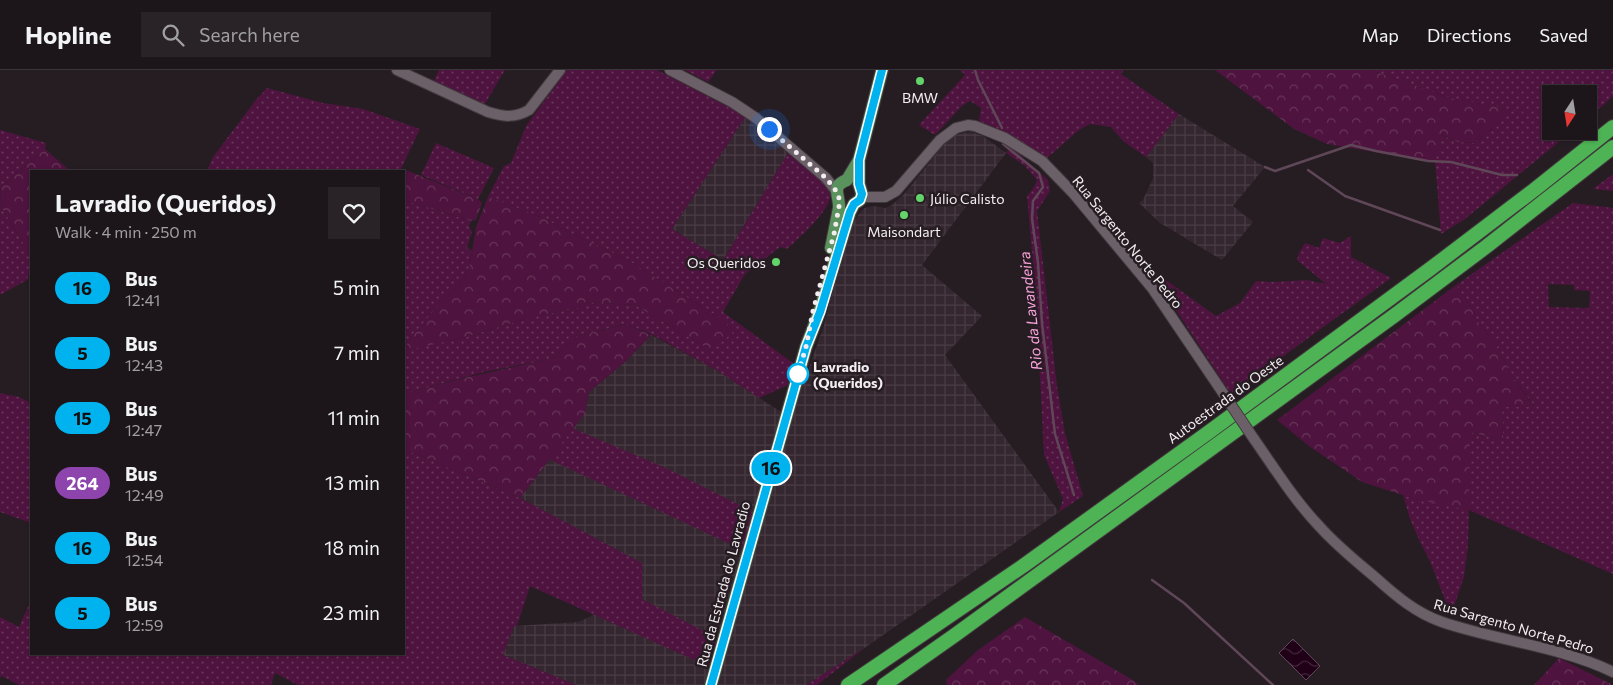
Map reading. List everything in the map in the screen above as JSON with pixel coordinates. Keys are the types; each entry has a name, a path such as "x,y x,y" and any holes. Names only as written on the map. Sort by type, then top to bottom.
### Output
{"highway":[{"name":"Autoestrada do Oeste","path":"848,685 1023,566 1209,432 1445,258 1613,127"},
{"path":"884,685 1395,315 1613,147"}],"main road":[{"name":"Rua da Estrada do Lavradio","path":"711,685 806,347 813,311 841,241 850,191 882,70"}],"street":[{"path":"397,70 488,112 510,117 529,110 560,70"},
{"name":"Rua Sargento Norte Pedro","path":"670,70 748,112 826,178 850,191 880,198 896,191 940,140 956,128 975,126 1018,145 1050,169 1073,193 1140,274 1301,505 1318,526 1336,543 1415,610 1446,624 1573,657 1596,664 1613,672"}],"shaded area":[{"path":"1179,114 1265,167 1233,206 1253,222 1222,260 1160,223 1139,203 1143,200 1153,178 1153,163 1146,157"},
{"path":"746,116 788,153 723,260 672,229"},
{"path":"972,132 983,136 1006,153 922,265 982,316 945,355 1059,512 866,647 806,685 576,685 503,655 514,626 578,622 635,597 634,559 520,498 585,413 589,392 626,361 651,335 718,371 781,412 804,382 824,325 847,234 858,215 864,208 874,206 885,208 892,205 905,193 945,143 953,136"}],"green space":[{"path":"439,70 505,70 485,104 434,81"},
{"path":"567,70 657,70 746,116 672,229 723,260 788,153 817,174 827,186 830,198 821,214 787,249 780,247 745,274 723,312 793,363 788,385 759,398 718,371 649,333 625,324 579,336 554,357 484,372 405,394 405,350 466,337 535,316 578,308 585,302 635,305 712,351 718,317 626,259 539,216 488,197 504,166 511,163 526,126"},
{"path":"685,70 717,70 708,82"},
{"path":"960,70 1124,70 1121,74 1179,114 1146,157 1123,141 1111,127 1090,124 1079,130 1046,159 1003,131 979,121 981,108 970,101 962,106 935,135 919,125 965,75"},
{"path":"1215,70 1370,70 1450,98 1528,113 1511,111 1476,143 1458,142 1442,135 1435,161 1428,161 1327,144 1294,129"},
{"path":"1370,70 1613,70 1613,96 1598,110 1598,85 1542,85 1542,140 1561,140 1465,219 1441,234 1435,161 1441,135 1458,142 1476,143 1511,111 1517,111 1450,98"},
{"path":"267,88 323,103 363,109 420,129 401,169 404,170 207,170 213,157"},
{"path":"0,130 46,143 45,149 0,188"},
{"path":"436,143 494,168 478,199 421,175"},
{"path":"1010,146 1048,180 1050,191 1037,211 1057,386 1065,433 1083,496 1059,512 1063,499 1044,455 1034,313 1034,274 1027,196 1037,180 1025,166 1006,153"},
{"path":"45,149 69,170 30,170 30,254 2,208 0,188"},
{"path":"405,170 408,171 405,183"},
{"path":"408,171 478,199 482,203 476,220 471,221 405,200 405,183"},
{"path":"1613,174 1613,191 1593,189"},
{"path":"0,191 2,208 30,254 30,270 27,280 0,295"},
{"path":"488,197 539,216 626,259 718,317 735,330 712,351 635,305 585,302 578,308 535,316 466,337 405,351 409,340 459,284 469,269 476,227"},
{"path":"405,200 471,221 469,226 472,232 467,248 472,250 469,269 405,349"},
{"path":"1573,203 1613,208 1613,574 1469,510 1468,545 1464,577 1451,615 1429,559 1410,519 1403,495 1418,500 1470,432 1503,440 1502,407 1534,406 1513,377 1494,342 1476,319 1473,310 1456,285","holes":["1548,284 1574,285 1574,290 1590,291 1589,308 1549,307"]},
{"path":"1351,236 1351,257 1391,278 1231,394 1172,304 1146,270 1149,268 1216,316 1240,303 1256,281 1307,280 1326,284 1297,260 1299,253 1305,243 1319,248 1323,238 1340,243"},
{"path":"1456,285 1473,310 1476,319 1494,342 1513,377 1534,407 1502,407 1503,440 1470,432 1469,510 1418,500 1362,482 1309,446 1277,420"},
{"path":"626,324 651,335 626,361 589,392 585,413 520,498 405,449 405,394 554,357 579,336"},
{"path":"0,393 19,397 30,402 30,523 0,512"},
{"path":"563,424 668,469 753,512 743,550 540,455"},
{"path":"405,449 520,498 642,563 642,599 719,639 712,668 530,586 517,626 514,626 503,655 576,685 298,685 275,673 271,685 19,685 2,676 0,678 0,617 19,627 30,602 30,655 405,655"},
{"path":"1025,617 1139,685 947,685 946,680 978,650"},
{"path":"866,647 817,685 806,685"},
{"path":"1559,658 1613,685 1534,685"}],"water":[{"path":"1293,639 1320,666 1306,680 1279,653"}],"waterway":[{"name":"Rio da Lavandeira","path":"975,70 978,80 1002,128"},
{"name":"Rio da Lavandeira","path":"1003,144 1039,173 1043,187 1033,201 1032,218 1038,263 1042,323 1055,434 1074,495"},
{"path":"1265,167 1275,171 1351,145 1428,161 1451,162 1502,175 1517,175"},
{"path":"1308,170 1345,196 1440,230"},
{"name":"Rio da Lavandeira","path":"1152,580 1184,603 1273,685"}],"bus line":[{"name":"16","path":"711,685 806,347 820,312 850,212 854,204 862,197 862,188 859,184 859,160 882,70"}],"place":[{"name":"BMW","path":"920,81"},
{"name":"Júlio Calisto","path":"920,198"},
{"name":"Maisondart","path":"904,215"},
{"name":"Os Queridos","path":"776,262"},
{"name":"Lavradio (Queridos)","path":"798,374"}],"route":[{"path":"769,129 826,178 837,192 840,201 828,259 796,380 798,374"}]}
